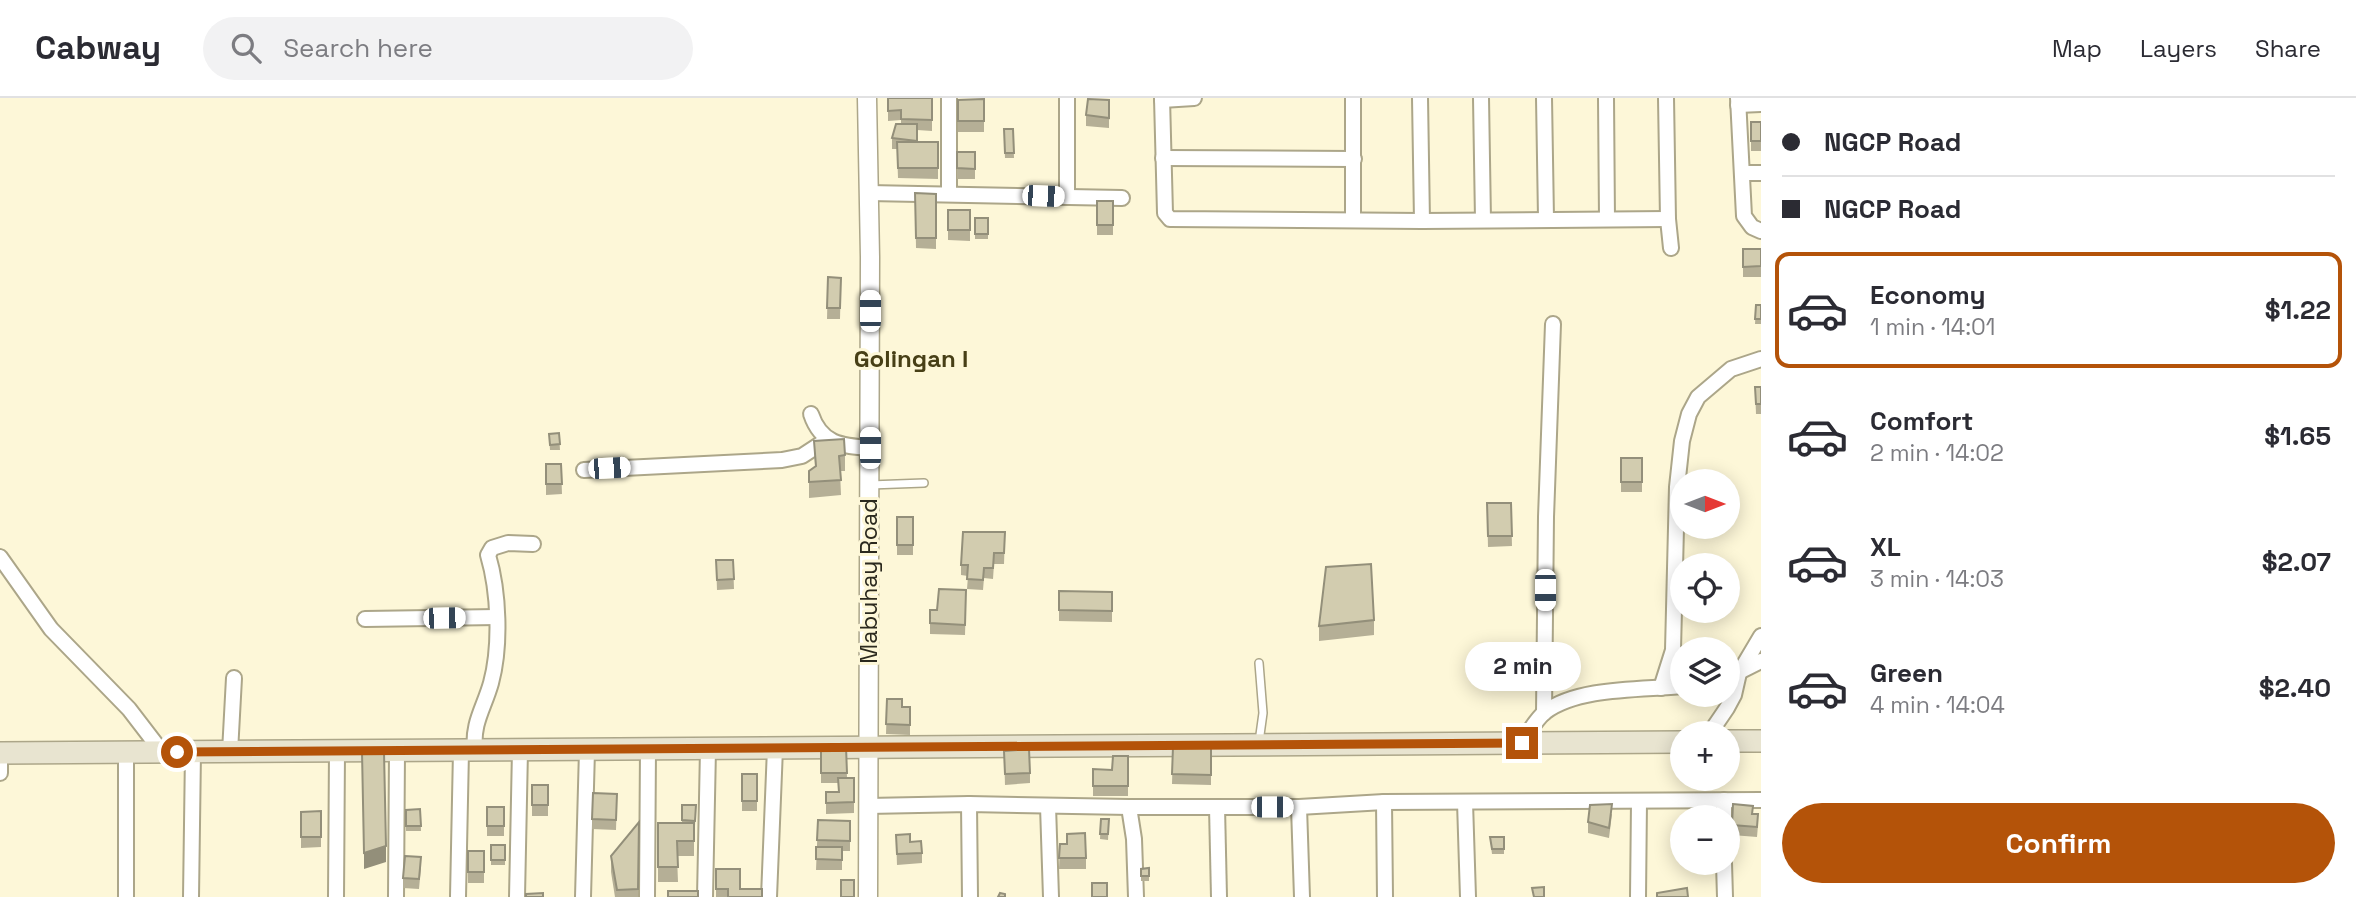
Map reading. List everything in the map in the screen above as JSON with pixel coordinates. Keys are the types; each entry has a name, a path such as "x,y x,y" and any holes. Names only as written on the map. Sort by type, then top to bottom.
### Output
{"main road":[{"path":"1740,741 1761,741"},
{"path":"0,753 1670,742"}],"street":[{"name":"Mabuhay Road","path":"867,98 870,448 869,897"},
{"path":"949,98 949,193"},
{"path":"1067,98 1067,197"},
{"path":"1194,98 1162,99 1165,213 1170,219 1668,219"},
{"path":"1353,98 1353,219"},
{"path":"1420,98 1422,221"},
{"path":"1481,98 1483,220"},
{"path":"1544,98 1546,218"},
{"path":"1606,98 1607,219"},
{"path":"1666,98 1671,248"},
{"path":"1761,104 1738,101 1744,216 1752,227 1761,231"},
{"path":"1163,158 1354,159"},
{"path":"1742,173 1761,173"},
{"path":"869,193 1122,198"},
{"path":"1544,713 1546,517 1553,324"},
{"path":"1661,688 1674,650 1677,487 1682,441 1689,414 1698,397 1731,369 1761,359"},
{"path":"811,414 816,428 828,439 847,446 870,448"},
{"path":"584,470 782,460 802,456 828,439"},
{"path":"458,897 468,750 491,684 497,651 497,617 488,555 492,548 508,543 533,544"},
{"path":"0,557 51,629 129,709 162,752"},
{"path":"365,619 497,617"},
{"path":"1740,665 1761,636"},
{"path":"1740,672 1761,661"},
{"path":"230,752 234,678"},
{"path":"1522,743 1544,713 1561,703 1584,696 1670,687"},
{"path":"769,897 775,748"},
{"path":"647,897 648,749"},
{"path":"705,897 708,749"},
{"path":"517,897 520,750"},
{"path":"583,897 587,750"},
{"path":"336,897 337,751"},
{"path":"396,897 397,751"},
{"path":"191,897 193,752"},
{"path":"0,753 0,773"},
{"path":"126,753 126,897"},
{"path":"1724,800 1724,805"},
{"path":"868,806 969,804 1299,807 1384,802 1761,800"},
{"path":"1384,802 1385,897"},
{"path":"1465,802 1468,897"},
{"path":"1638,897 1639,802"},
{"path":"969,804 970,897"},
{"path":"1048,806 1051,897"},
{"path":"1129,807 1134,839 1136,897"},
{"path":"1217,807 1219,897"},
{"path":"1299,807 1303,897"},
{"path":"1724,875 1725,897"}],"lane":[{"path":"870,485 924,483"},
{"path":"1259,663 1263,713 1259,744"}],"building":[{"path":"888,98 932,98 932,120 901,119 901,110 888,111"},
{"path":"984,99 984,121 958,121 958,100"},
{"path":"1088,99 1109,100 1109,118 1086,115"},
{"path":"1751,122 1761,122 1761,141 1751,141"},
{"path":"896,124 917,124 917,141 892,138"},
{"path":"1004,129 1013,129 1014,153 1005,153"},
{"path":"897,142 938,142 938,168 898,168"},
{"path":"957,152 975,152 975,169 957,168"},
{"path":"915,193 936,194 936,238 916,238"},
{"path":"1097,201 1113,201 1113,225 1097,225"},
{"path":"948,210 970,210 970,230 948,230"},
{"path":"975,218 988,218 988,234 975,234"},
{"path":"1743,249 1761,249 1761,266 1743,267"},
{"path":"828,277 841,278 840,308 827,308"},
{"path":"1756,305 1761,305 1761,319 1755,319"},
{"path":"1755,387 1761,387 1761,404 1756,404"},
{"path":"559,433 560,444 550,445 549,434"},
{"path":"844,439 845,455 839,456 841,480 809,482 809,471 816,466 814,441"},
{"path":"1621,458 1642,458 1642,482 1621,482"},
{"path":"546,464 561,464 562,484 546,484"},
{"path":"1487,503 1511,503 1512,536 1488,536"},
{"path":"897,517 913,517 913,545 897,545"},
{"path":"963,532 1005,532 1004,553 994,553 993,568 984,568 983,580 967,579 968,565 961,565"},
{"path":"716,560 733,560 734,579 717,580"},
{"path":"1371,564 1374,620 1319,626 1326,567"},
{"path":"939,589 966,590 965,625 930,623 930,610 937,610"},
{"path":"1059,591 1112,592 1112,611 1059,610"},
{"path":"887,699 902,699 902,707 910,707 910,725 886,724"},
{"path":"846,747 847,773 821,773 821,748"},
{"path":"1173,747 1211,747 1211,775 1172,774"},
{"path":"1029,749 1030,773 1005,774 1004,751"},
{"path":"362,752 384,752 386,846 364,853"},
{"path":"1113,756 1128,756 1128,786 1093,786 1093,769 1112,770"},
{"path":"742,774 757,774 757,801 742,801"},
{"path":"838,778 854,778 854,802 826,803 826,792 839,792"},
{"path":"532,785 548,785 548,805 532,805"},
{"path":"593,793 617,794 616,820 592,819"},
{"path":"1612,804 1609,828 1588,822 1590,805"},
{"path":"1733,804 1753,806 1752,814 1758,814 1757,827 1740,826 1740,805"},
{"path":"682,805 696,805 695,821 682,820"},
{"path":"487,807 504,807 504,826 487,826"},
{"path":"420,809 421,826 406,826 406,810"},
{"path":"321,811 321,837 301,837 301,812"},
{"path":"1101,819 1109,819 1108,834 1100,834"},
{"path":"818,820 850,821 850,841 817,840"},
{"path":"639,822 638,889 617,890 611,856"},
{"path":"658,823 694,823 694,841 677,841 678,867 658,867"},
{"path":"1085,833 1086,858 1059,858 1060,844 1067,844 1067,834"},
{"path":"910,834 910,842 921,841 922,853 897,854 896,835"},
{"path":"1490,837 1504,837 1504,849 1492,849"},
{"path":"491,845 505,845 505,860 491,860"},
{"path":"816,847 842,847 842,860 816,859"},
{"path":"468,851 484,851 484,872 468,872"},
{"path":"405,856 421,857 419,879 403,878"},
{"path":"1149,868 1149,876 1141,876 1141,869"},
{"path":"716,869 740,869 740,889 762,889 762,897 728,897 728,889 716,889"},
{"path":"841,880 854,880 854,897 841,897"},
{"path":"1092,883 1107,883 1107,897 1092,897"},
{"path":"1544,887 1544,897 1534,897 1532,888"},
{"path":"1687,888 1688,897 1657,897 1657,893"},
{"path":"668,891 698,891 698,897 668,897"},
{"path":"543,893 543,897 526,897 526,894"}],"district":[{"name":"Golingan I","path":"911,358"}],"route":[{"path":"177,752 1522,743"}]}
